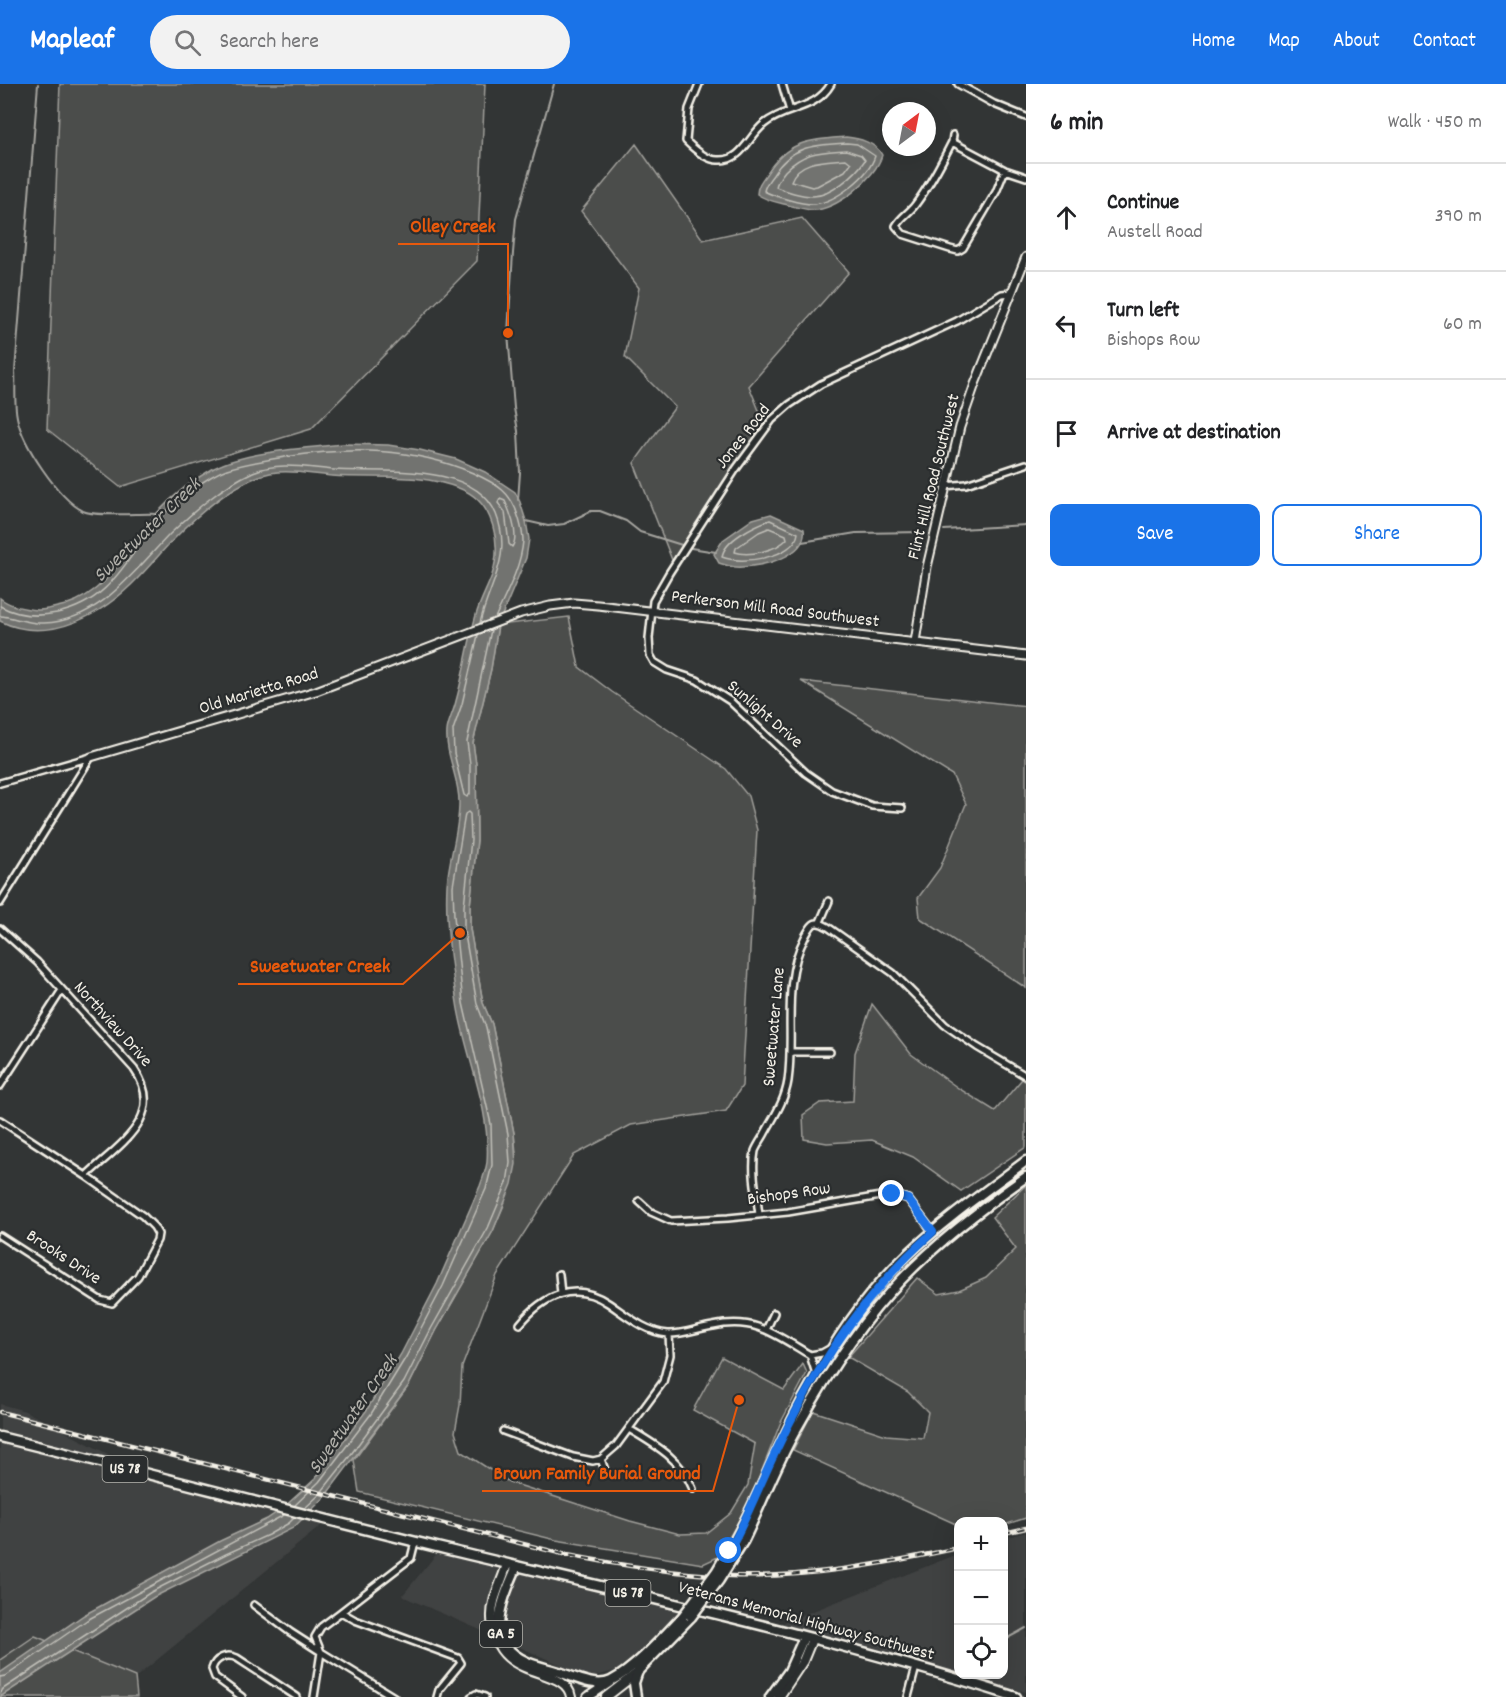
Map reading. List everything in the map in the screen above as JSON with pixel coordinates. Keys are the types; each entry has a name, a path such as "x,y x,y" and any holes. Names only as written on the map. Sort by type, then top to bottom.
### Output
{"main road":[{"path":"740,1539 775,1455 816,1377 835,1345 877,1287 908,1254 933,1232 1026,1161"},
{"path":"606,1697 638,1671 719,1580 796,1429 824,1382 870,1317 926,1256 975,1214 1026,1177"},
{"name":"US 78","path":"0,1437 517,1566"},
{"path":"507,1564 492,1609 496,1642 503,1653 517,1665 563,1682 569,1689 571,1697"},
{"name":"Veterans Memorial Highway Southwest","path":"517,1566 808,1638 1016,1697"},
{"name":"GA 5","path":"517,1566 499,1615 502,1637 508,1648 520,1658 533,1664 588,1682 610,1682"},
{"path":"588,1697 671,1634"},
{"path":"770,1697 789,1671 808,1638"},
{"path":"779,1697 803,1661 808,1638"},
{"path":"636,1697 634,1683 638,1671"}],"street":[{"path":"699,84 689,109 686,141 698,153 718,160 733,157 744,150 753,133 765,123 774,117 812,104 826,93 831,84"},
{"path":"782,84 790,111"},
{"path":"958,84 994,104 1026,117"},
{"path":"1005,170 996,192 963,248 958,251 903,234 896,226 900,218 914,208 939,168 952,139 1005,170 1026,177"},
{"name":"Flint Hill Road Southwest","path":"915,642 927,567 945,486 968,402 1026,257"},
{"path":"1018,278 1025,281"},
{"name":"Jones Road","path":"651,610 669,573 726,484 772,420 789,405 821,384 957,321 1002,294 1011,293"},
{"path":"945,486 966,484 1026,464"},
{"name":"Perkerson Mill Road Southwest","path":"521,613 574,603 651,610 1026,656"},
{"name":"Sunlight Drive","path":"651,610 649,638 650,655 654,662 667,670 697,680 730,701 820,784 856,802 872,806 902,808"},
{"name":"Old Marietta Road","path":"0,783 316,691 521,613"},
{"path":"0,903 91,757"},
{"name":"Sweetwater Lane","path":"759,1215 754,1167 756,1149 784,1099 788,1082 790,988 794,967 798,952 812,926 820,922 829,900"},
{"path":"820,922 893,973 945,1025 1026,1076"},
{"name":"Northview Drive","path":"0,929 14,940 62,990 134,1069 145,1086 146,1106 142,1120 86,1176"},
{"path":"0,1086 62,990"},
{"path":"790,1052 830,1052"},
{"path":"0,1120 86,1176"},
{"name":"Brooks Drive","path":"0,1236 100,1300 112,1303 138,1276 158,1240 158,1234 142,1216 86,1176"},
{"name":"Bishops Row","path":"639,1201 651,1212 671,1221 788,1212 892,1194 908,1199 933,1232"},
{"path":"559,1274 561,1294"},
{"path":"520,1324 538,1304 546,1299 561,1294 575,1293 591,1295 606,1301 632,1320 652,1330 669,1334 738,1322 766,1330 810,1355 822,1353 835,1345"},
{"path":"766,1330 774,1313"},
{"path":"503,1431 573,1457 593,1461 601,1459 616,1446 663,1382 670,1355 669,1334"},
{"path":"810,1355 816,1377"},
{"path":"629,1429 672,1457 683,1469 693,1489"},
{"path":"601,1459 606,1473"},
{"path":"314,1697 321,1652 315,1641 318,1630 411,1558 415,1542"},
{"path":"254,1605 290,1632 394,1697"},
{"path":"342,1612 355,1620 433,1648 461,1661 439,1690 437,1697"},
{"path":"242,1697 215,1677 212,1669 215,1662 227,1656 233,1656 297,1697"},
{"path":"908,1697 916,1667"},
{"path":"471,1697 476,1694 485,1697"}],"shaded area":[{"path":"60,84 485,84 477,261 311,429 120,487 47,429"},
{"path":"636,144 703,240 802,218 849,272 749,386 765,425 674,565 634,463 675,407 625,357 639,288 581,211"},
{"path":"569,617 579,667 726,769 748,796 757,830 742,1086 726,1111 631,1125 574,1155 497,1275 462,1367 460,1405 455,1432 461,1451 509,1482 630,1521 680,1534 706,1533 731,1513 748,1485 755,1444 693,1410 722,1357 784,1390 803,1364 807,1373 780,1424 751,1499 718,1557 703,1564 556,1540 359,1492 354,1460 409,1385 436,1331 493,1231 504,1205 516,1153 492,1024 483,1003 470,929 470,906 477,840 476,764 473,743 491,669 498,625"},
{"path":"801,681 1026,706 1026,988 920,918 918,898 940,868 966,804 952,775"},
{"path":"872,1004 911,1054 995,1111 1022,1079 1026,1082 1026,1147 961,1191 913,1157 872,1140 827,1143 804,1139 803,1115 820,1103 853,1101 855,1053"},
{"path":"1026,1185 1026,1518 1008,1524 1008,1517 954,1517 954,1523 793,1450 813,1411 886,1435 923,1438 928,1412 908,1392 848,1357 917,1278 939,1294 959,1290 986,1278 1016,1249 992,1217"},
{"path":"0,1404 25,1411 152,1477 328,1520 136,1677 35,1636 0,1660"},
{"path":"1026,1532 1026,1692 973,1679 1008,1679 1008,1537"},
{"path":"443,1546 702,1606 653,1661 584,1679 563,1666 402,1596"},
{"path":"954,1556 954,1674 775,1626"},
{"path":"35,1636 135,1677 137,1697 0,1697 0,1660"}],"water":[{"path":"846,137 856,139 876,147 882,155 872,174 853,192 842,200 821,209 811,210 774,202 757,194 760,183 783,154 801,144"},
{"path":"344,444 388,445 456,459 485,472 515,492 526,521 529,539 526,558 498,625 491,669 473,743 476,764 477,840 470,906 470,929 483,1003 492,1024 514,1133 516,1164 512,1184 493,1231 436,1331 409,1385 323,1499 293,1528 154,1597 0,1697 0,1673 84,1615 220,1541 267,1519 315,1479 366,1411 401,1354 437,1284 485,1171 487,1142 485,1122 457,1003 447,914 448,875 457,825 459,795 448,749 447,731 476,615 495,563 493,525 481,504 461,489 430,480 294,472 266,474 245,482 212,504 182,531 125,590 110,603 93,613 57,628 38,630 19,628 0,621 0,598 18,607 41,610 65,605 95,589 117,566 157,513 177,494 214,468 260,454"},
{"path":"771,514 804,529 799,546 782,558 761,565 736,567 719,563 714,554 723,540 753,519"}],"waterway":[{"path":"38,84 15,371 16,406 20,428 33,455 52,483 83,511 98,514 157,514"},
{"path":"518,500 520,473 518,431 508,333 513,253 516,219 554,84"},
{"path":"526,521 548,526 564,524 591,511 600,511 626,521 640,532 685,546"},
{"path":"944,530 1026,525"},
{"path":"802,542 856,533 924,532"},
{"path":"691,548 716,552"},
{"path":"1008,1638 1026,1628"}],"railway":[{"path":"0,1412 567,1555 648,1568 731,1576 788,1575 874,1564 954,1549"},
{"path":"1008,1532 1026,1528"}],"place":[{"name":"Olley Creek","path":"508,333"},
{"name":"Sweetwater Creek","path":"460,933"},
{"name":"Brown Family Burial Ground","path":"739,1400"}],"route":[{"path":"729,1551 796,1411 835,1345 877,1287 908,1254 933,1232 908,1199 892,1194"}]}
